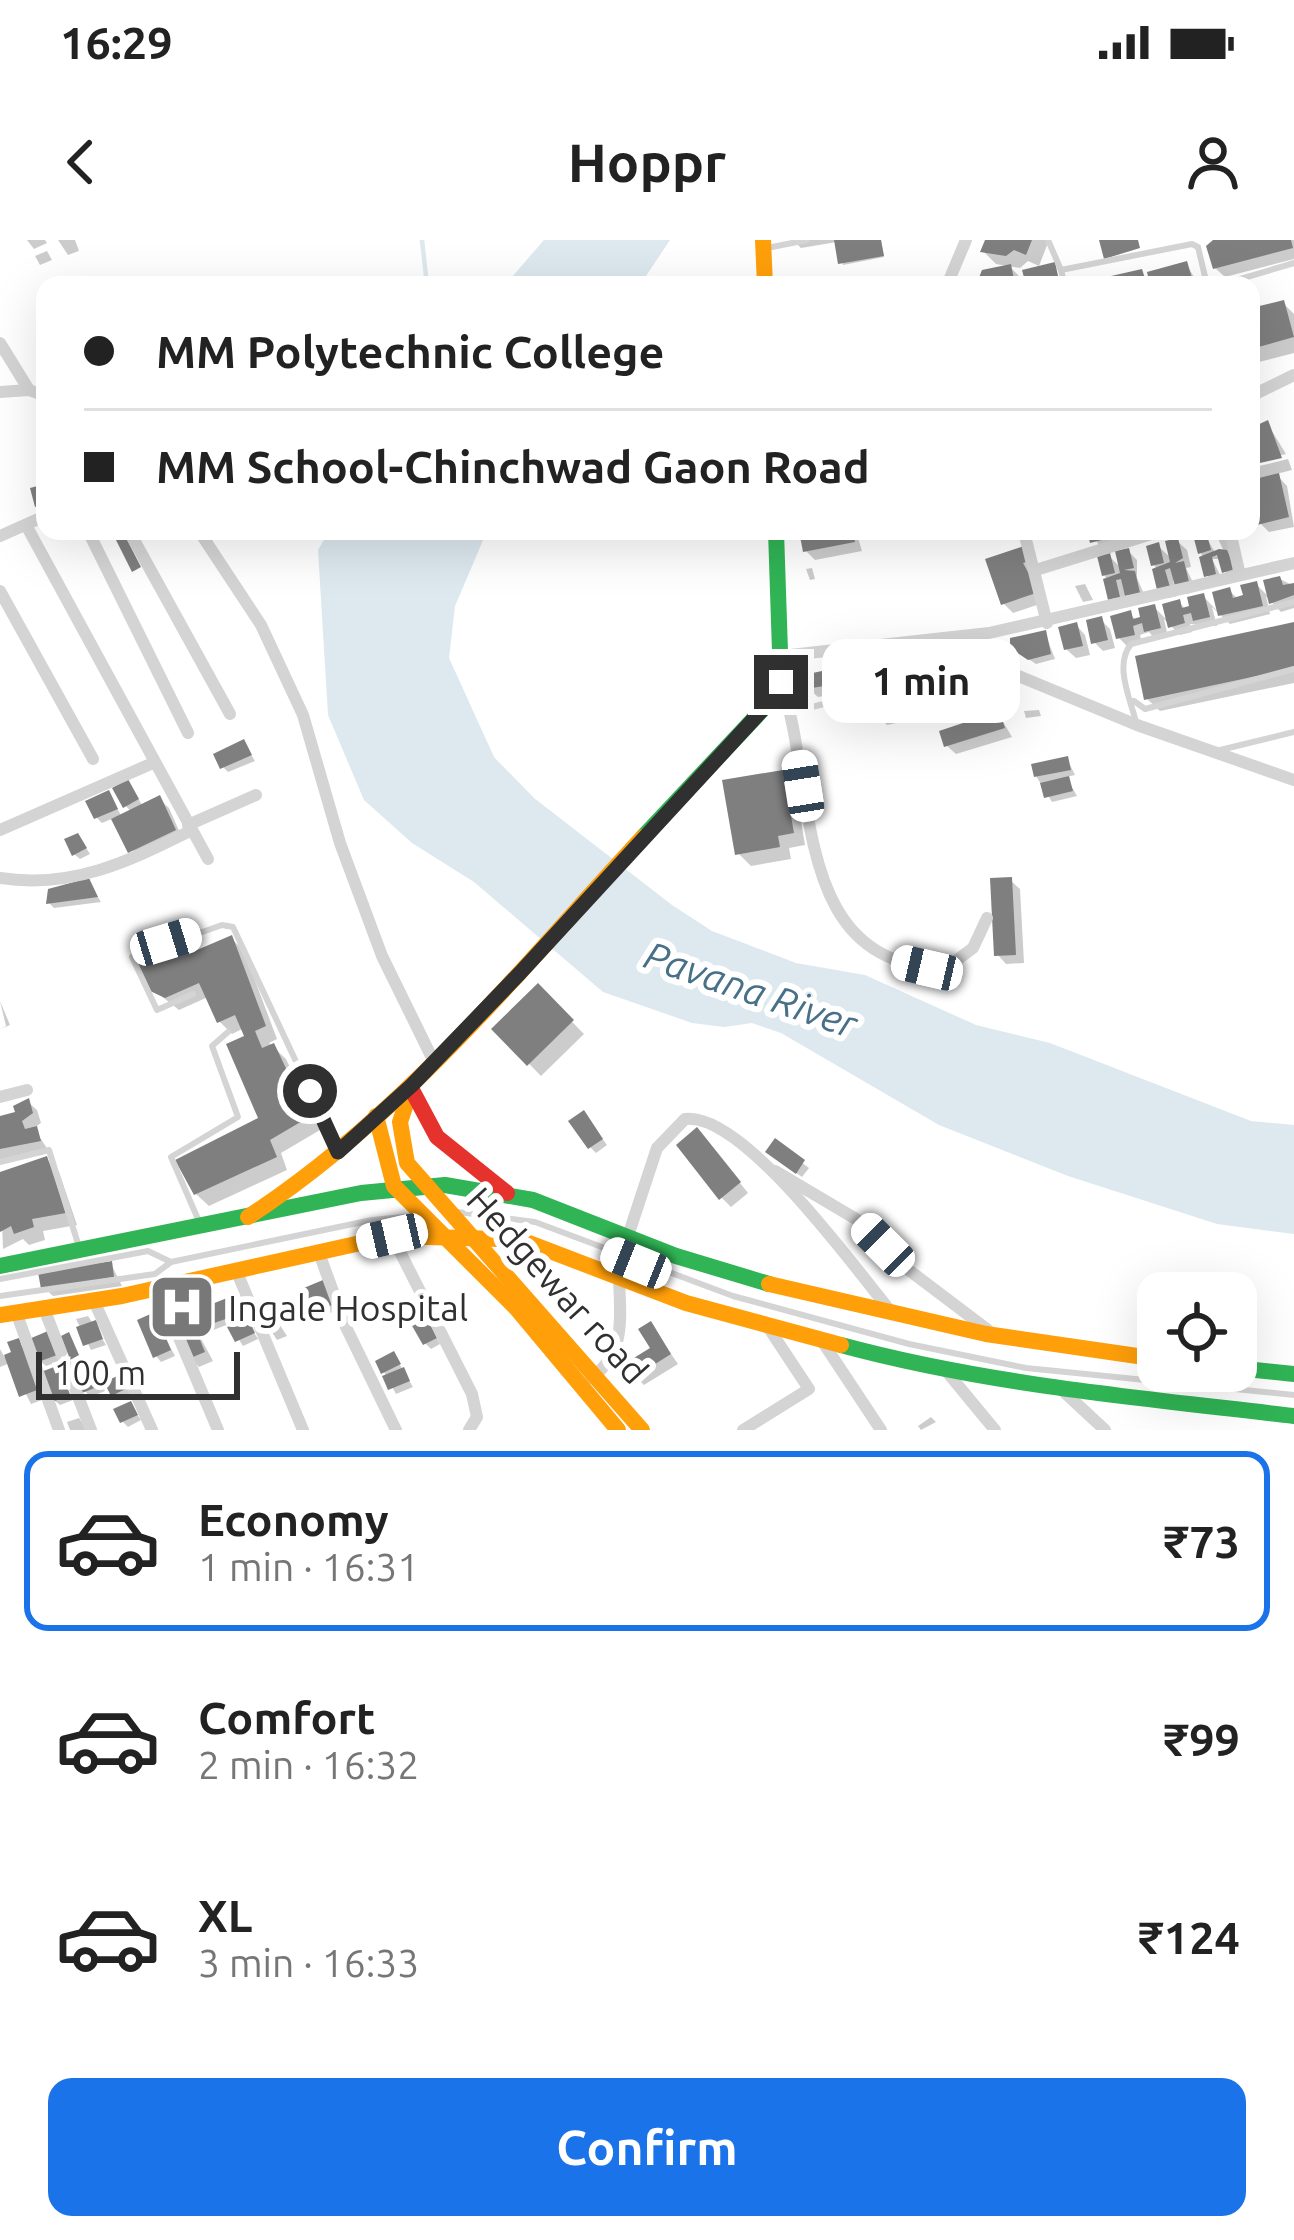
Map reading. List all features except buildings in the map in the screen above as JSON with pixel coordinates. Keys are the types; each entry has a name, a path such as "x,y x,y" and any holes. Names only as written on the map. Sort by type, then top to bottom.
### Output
{"main road":[{"path":"764,244 765,276"},
{"path":"242,1221 286,1195 412,1085 763,709 781,682 780,540"},
{"path":"412,1085 400,1122 406,1163 424,1186 507,1193 699,1264 897,1318 998,1338 1137,1356"},
{"path":"412,1085 415,1112 428,1129 507,1193"},
{"path":"376,1116 394,1186 446,1238 529,1243 767,1327 946,1371 1285,1420"},
{"name":"Hedgewar road","path":"0,1266 203,1229 394,1186 424,1186 588,1380 618,1430"},
{"name":"Hedgewar road","path":"8,1313 45,1311 392,1236 446,1238 642,1430"},
{"path":"1257,1370 1294,1374"}],"street":[{"path":"951,276 966,240"},
{"path":"0,343 29,390"},
{"path":"1260,392 1294,375"},
{"path":"0,392 36,393"},
{"path":"1,533 36,520"},
{"path":"26,525 208,859"},
{"path":"92,540 188,733"},
{"path":"134,540 230,714"},
{"path":"205,540 261,626 303,715 340,844 382,956 434,1062"},
{"path":"1027,540 1047,622"},
{"path":"1036,570 1132,540"},
{"path":"1232,540 1240,575"},
{"path":"781,656 1047,622 1294,563"},
{"path":"0,591 93,759"},
{"path":"944,638 970,656 1137,725 1294,780"},
{"path":"781,682 791,712 820,873 851,931 891,959 946,968 973,948 987,918"},
{"path":"0,830 153,764"},
{"path":"0,878 38,884 127,862 256,795"},
{"path":"0,1097 27,1090"},
{"path":"628,1236 657,1148 685,1119 703,1120 732,1134 763,1164 897,1318"},
{"path":"763,1164 856,1219 910,1271 998,1338"},
{"path":"392,1236 472,1394 477,1417 469,1430"},
{"path":"319,1253 346,1327 396,1430"},
{"path":"236,1270 303,1430"},
{"path":"588,1380 608,1366 620,1343 619,1276"},
{"path":"158,1288 218,1430"},
{"path":"94,1301 152,1430"},
{"path":"45,1311 92,1430"},
{"path":"8,1313 59,1430"},
{"path":"743,1430 809,1389 767,1327"},
{"path":"824,1344 881,1430"},
{"path":"946,1371 995,1430"},
{"path":"1061,1389 1105,1430"}],"lane":[{"path":"764,244 807,240"},
{"path":"1048,240 1063,276"},
{"path":"1061,270 1192,244 1198,247 1205,276"},
{"path":"1250,276 1294,263"},
{"path":"1137,725 1123,656 1131,644 1294,602"},
{"path":"1131,699 1145,709 1294,669"},
{"path":"791,712 848,698"},
{"path":"1213,752 1294,732"},
{"path":"194,994 157,1010 132,957 222,925 233,927 338,1152"},
{"path":"203,1229 171,1157 238,1117 212,1046 228,1032"},
{"path":"0,1162 49,1150 80,1252"},
{"path":"0,1296 155,1274 171,1262 283,1237 477,1210 535,1222 733,1296 909,1344 1026,1368 1294,1395"},
{"path":"0,1279 148,1251 171,1262"}],"water":[{"path":"544,240 670,240 646,276 513,276"},
{"name":"Pavana River","path":"324,540 483,540 455,606 449,658 494,757 534,798 712,931 796,963 865,975 976,1025 1050,1043 1251,1121 1294,1125 1294,1234 1217,1224 1068,1176 939,1125 781,1033 752,1023 724,1027 692,1023 603,992 474,882 412,843 364,800 328,715 318,550"}],"waterway":[{"path":"422,240 426,276"}],"traffic: fast":[{"path":"643,837 763,709 781,682 776,540"},
{"path":"0,1266 361,1193 445,1185 533,1200 676,1256 769,1284"},
{"path":"841,1345 1009,1380 1294,1416"},
{"path":"1257,1370 1294,1374"}],"traffic: slow":[{"path":"763,240 765,276"},
{"path":"248,1217 304,1177 408,1088 643,837"},
{"path":"412,1086 400,1122 407,1163 642,1430"},
{"path":"376,1116 394,1186 517,1309 618,1430"},
{"path":"0,1315 122,1296 392,1236 499,1239 529,1243 686,1303 841,1345"},
{"path":"769,1284 986,1334 1137,1356"}],"traffic: jam":[{"path":"413,1092 437,1137 507,1193"}],"place":[{"name":"Ingale Hospital","path":"182,1307"}],"route":[{"path":"310,1091 338,1152 412,1085 520,973 763,709 781,682"}]}
